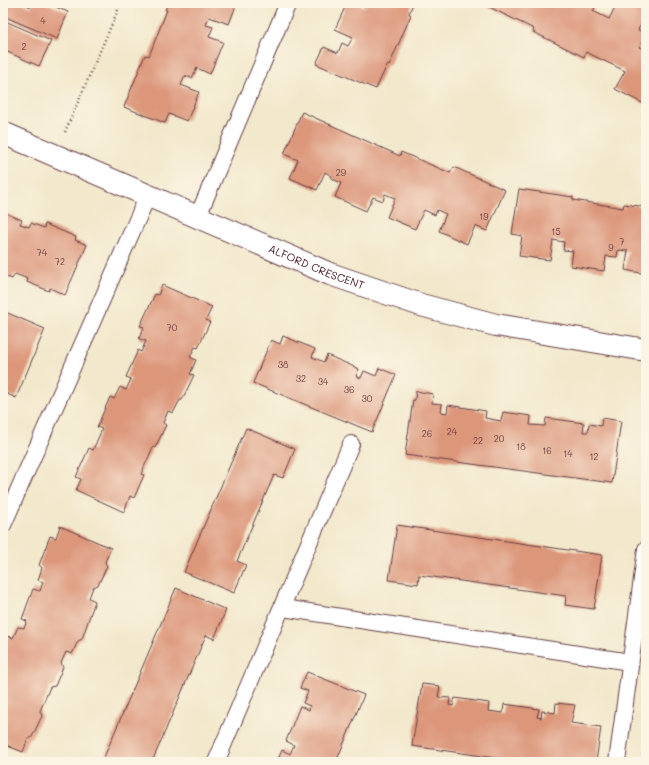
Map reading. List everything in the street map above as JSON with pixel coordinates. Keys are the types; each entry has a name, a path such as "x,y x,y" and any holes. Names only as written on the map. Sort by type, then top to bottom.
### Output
{"street":[{"name":"ALFORD CRESCENT","path":"3,133 330,274 421,305 496,325 646,350"}],"lane":[{"path":"198,216 288,3"},
{"path":"3,525 148,195"},
{"path":"216,762 283,608 351,444"},
{"path":"618,762 646,549"},
{"path":"283,608 630,662"}],"path":[{"path":"57,157 70,120 121,3"}],"building":[{"path":"3,3 22,3 31,7 32,3 46,3 68,12 57,39 3,16"},
{"path":"168,3 237,3 229,24 209,17 206,25 213,27 209,37 223,42 210,74 197,68 192,78 185,76 181,85 199,92 187,121 169,114 165,123 124,107 145,55 149,56 167,10 165,10"},
{"path":"347,3 355,3 365,7 366,3 413,3 409,14 411,15 389,66 387,65 376,89 316,64 324,47 338,53 342,43 348,46 353,37 335,29"},
{"path":"481,3 597,3 593,11 609,19 617,3 646,3 646,13 638,30 646,34 639,47 646,50 646,99 644,104 615,89 625,71 586,52 584,57 533,32 534,29"},
{"path":"3,20 51,41 39,66 3,50"},
{"path":"302,112 400,156 401,152 450,173 454,167 505,190 487,231 475,226 467,244 439,231 446,214 437,210 435,215 424,210 415,229 387,217 395,198 385,194 383,201 373,197 366,211 335,197 341,183 331,178 332,176 325,172 317,190 290,178 298,160 284,154"},
{"path":"519,189 573,197 573,200 623,208 624,204 646,207 646,274 625,270 628,251 618,250 617,257 606,256 604,271 571,266 573,251 563,250 564,242 553,240 550,260 519,256 522,236 512,234"},
{"path":"3,212 22,220 20,224 29,227 31,223 44,228 45,224 76,237 75,240 87,245 65,295 50,288 49,291 27,282 28,279 15,274 12,279 3,275"},
{"path":"162,285 212,307 206,320 210,322 198,348 195,347 190,357 196,360 190,374 194,375 182,400 180,400 173,413 168,411 163,423 166,425 155,448 153,447 141,474 144,475 134,498 130,496 124,512 76,490 81,479 76,477 89,448 93,450 102,429 97,427 110,397 114,399 120,387 126,390 131,379 126,377 138,350 141,352 146,341 139,339 144,327 140,326 155,294 158,295"},
{"path":"3,311 45,329 16,398 3,392"},
{"path":"283,336 315,349 312,357 324,362 327,355 359,369 356,376 361,378 364,371 376,376 379,368 396,375 372,432 253,383 271,340 280,344"},
{"path":"416,391 433,394 432,403 442,404 441,412 447,413 448,405 486,411 485,418 501,421 503,412 531,416 530,425 545,426 546,418 584,423 583,432 588,432 589,424 601,426 602,418 621,421 612,483 405,455 413,400 415,400"},
{"path":"246,428 295,449 283,478 274,475 237,561 246,565 234,593 184,572"},
{"path":"397,525 602,555 594,609 565,605 566,596 419,575 418,584 389,580"},
{"path":"60,526 111,548 105,562 107,566 98,585 93,587 89,598 95,601 82,639 78,641 72,654 66,652 61,663 63,667 55,686 50,687 40,711 42,716 32,737 28,739 23,752 3,744 3,645 7,636 13,638 18,627 24,628 27,621 22,619 33,589 40,591 43,582 38,580 42,568 39,565 50,536 56,538"},
{"path":"176,588 226,610 214,639 206,635 152,762 102,762"},
{"path":"307,672 364,695 336,762 277,762 282,750 290,754 294,745 286,741 300,706 309,710 310,706 303,703 308,691 300,688"},
{"path":"422,684 440,686 438,697 450,698 449,705 453,706 455,698 489,703 488,711 503,713 504,704 539,709 537,717 541,718 542,711 555,713 556,703 575,705 571,723 601,727 596,762 525,762 412,746"}]}
